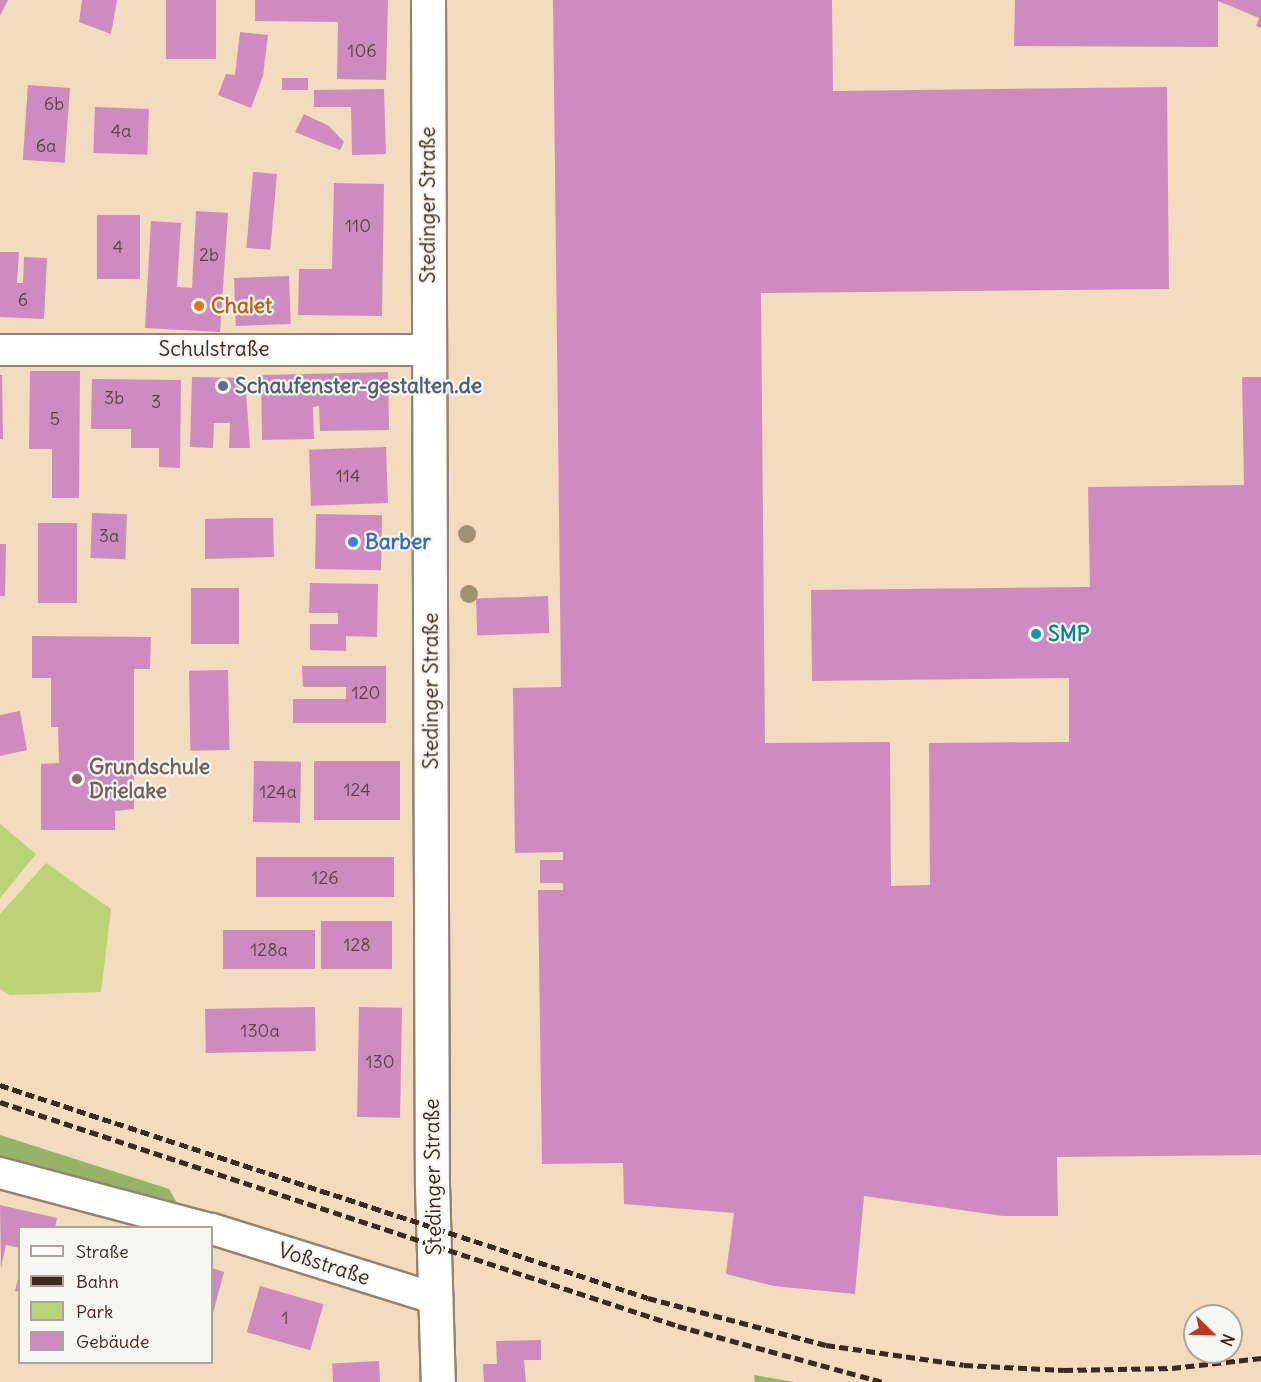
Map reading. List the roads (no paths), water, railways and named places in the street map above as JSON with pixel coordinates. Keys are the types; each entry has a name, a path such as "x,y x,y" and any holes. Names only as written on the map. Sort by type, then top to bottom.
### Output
{"main road":[{"name":"Stedinger Straße","path":"428,0 428,350 438,1382"}],"street":[{"name":"Schulstraße","path":"0,350 428,350"},
{"path":"0,1173 203,1226"},
{"name":"Voßstraße","path":"213,1229 437,1299"}],"railway":[{"path":"0,1085 648,1298 826,1345 964,1365 1064,1370 1172,1368 1261,1358"},
{"path":"0,1102 678,1326 883,1382"}],"place":[{"name":"Chalet","path":"199,306"},
{"name":"Schaufenster-gestalten.de","path":"223,386"},
{"name":"Barber","path":"353,542"},
{"name":"SMP","path":"1036,634"},
{"name":"Grundschule Drielake","path":"77,779"}]}
